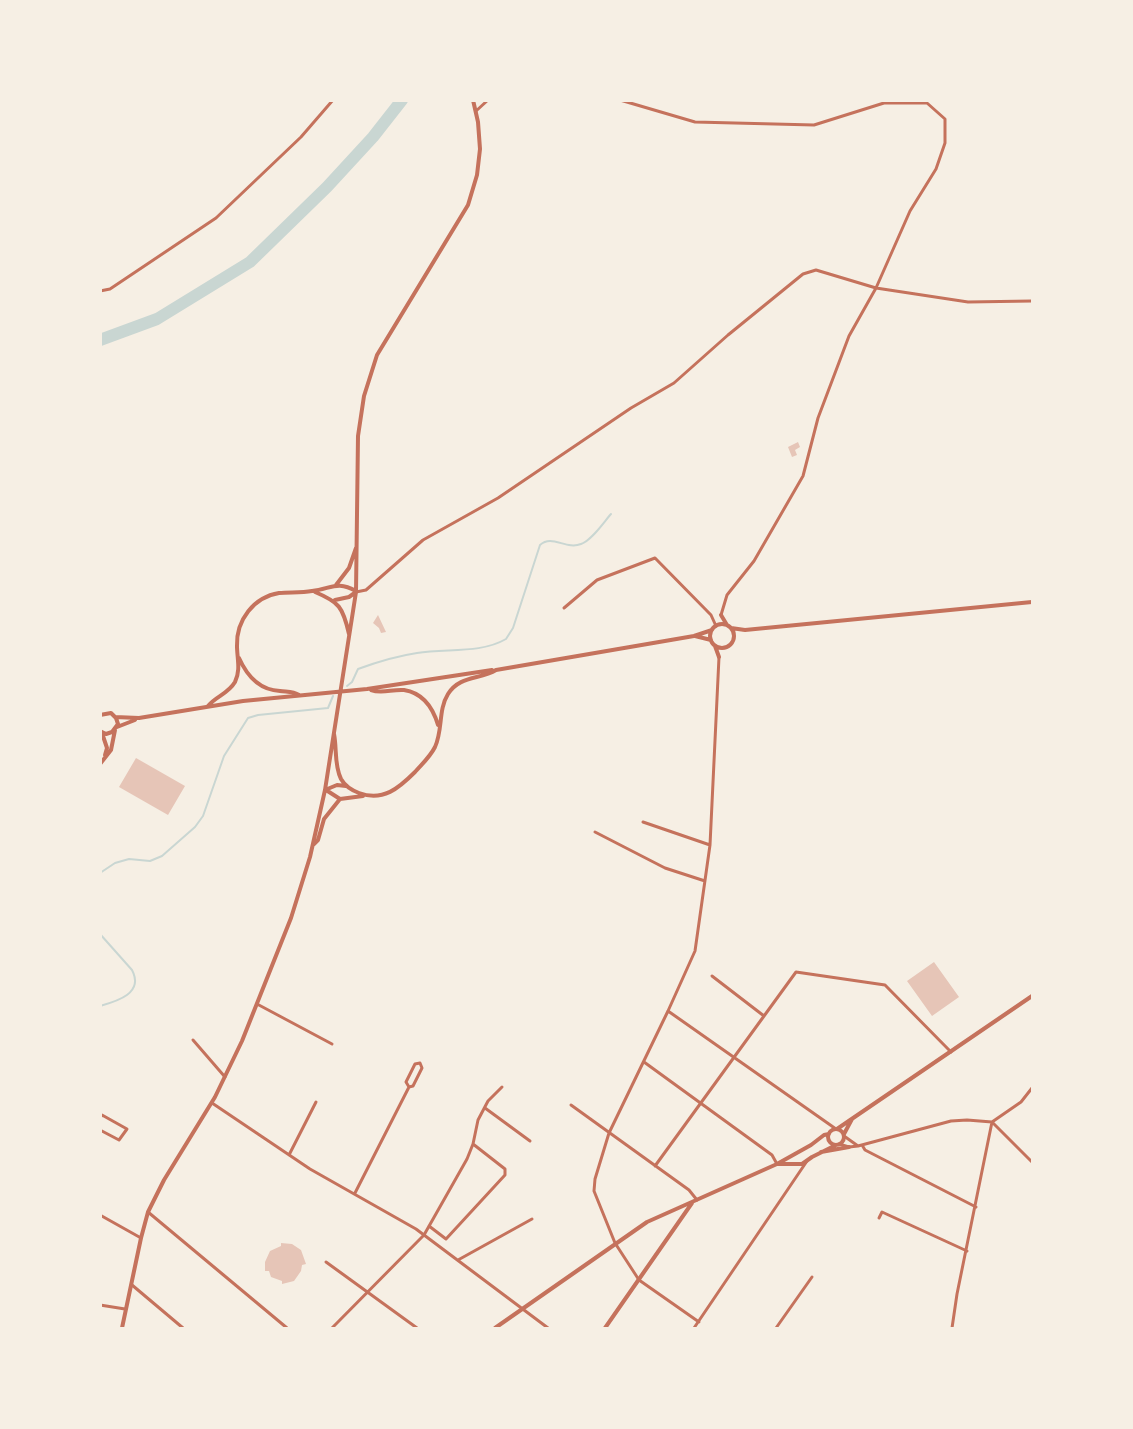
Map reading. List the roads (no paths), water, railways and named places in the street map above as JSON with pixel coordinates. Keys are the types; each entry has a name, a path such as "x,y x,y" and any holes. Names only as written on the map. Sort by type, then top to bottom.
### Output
{"street":[{"path":"100,291 110,289 216,218 301,137 333,100"},
{"path":"476,111 488,100"},
{"path":"100,715 108,713 115,717 139,718 207,706 367,689 496,670 694,636 712,630 718,625 727,595 754,561 803,476 818,418 849,336 876,288 910,211 936,169 945,143 945,119 927,102 884,103 814,125 694,122 620,100"},
{"path":"122,1329 148,1212 164,1180 225,1078 291,918 313,845 325,790 356,592 358,436 364,396 377,355 468,205 477,175 480,150 473,102"},
{"path":"314,591 335,600 366,590 423,540 498,498 631,408 674,382 803,274 816,270 876,288 968,302 1032,301"},
{"path":"336,585 349,568 357,544"},
{"path":"564,608 597,580 655,558 718,625 745,630 1032,602"},
{"path":"207,706 230,690 236,680 239,671 237,644 240,627 249,610 257,602 278,594 314,591 336,585 346,586 356,592"},
{"path":"335,600 346,620 350,636"},
{"path":"721,615 734,639"},
{"path":"699,1322 639,1280 615,1244 594,1191 595,1179 609,1133 695,951 710,845 719,657 711,640 712,630"},
{"path":"715,646 730,645 745,630"},
{"path":"694,636 711,640"},
{"path":"719,657 725,647"},
{"path":"238,656 244,670 258,684 276,691 294,692 300,695"},
{"path":"325,790 340,799 385,794 399,787 431,755 436,746 444,702 448,693 464,680 496,670"},
{"path":"367,689 377,692 403,690 414,694 430,705 439,727"},
{"path":"102,762 111,748 116,729 115,717"},
{"path":"101,732 109,734 139,718"},
{"path":"334,730 338,771 346,786"},
{"path":"101,732 106,748 102,762"},
{"path":"325,790 337,785 346,786 365,795"},
{"path":"313,845 318,840 324,819 340,799"},
{"path":"643,822 710,845"},
{"path":"595,832 665,867 705,881"},
{"path":"655,1166 798,971 882,984 890,988 951,1052"},
{"path":"712,976 764,1016"},
{"path":"495,1329 647,1222 777,1164 811,1145 1032,996"},
{"path":"257,1004 332,1044"},
{"path":"668,1011 824,1121 842,1131 844,1135 865,1150 976,1207"},
{"path":"193,1040 225,1078"},
{"path":"644,1062 772,1155 777,1164"},
{"path":"355,1193 409,1087 413,1086 422,1068 420,1063 415,1064 406,1082 409,1087"},
{"path":"332,1329 424,1235 467,1159 473,1144 476,1126 488,1101 502,1086"},
{"path":"821,1153 951,1121 992,1122 1021,1102 1032,1088"},
{"path":"289,1155 316,1102"},
{"path":"212,1103 289,1155 424,1235 548,1329"},
{"path":"571,1105 689,1190 695,1201"},
{"path":"485,1108 530,1141"},
{"path":"100,1118 102,1116 127,1129 119,1140 100,1130"},
{"path":"777,1164 802,1164 838,1145 842,1142 852,1118"},
{"path":"824,1121 830,1142 849,1147"},
{"path":"992,1122 1032,1162"},
{"path":"952,1329 992,1122"},
{"path":"428,1226 446,1239 506,1173 473,1144"},
{"path":"793,1155 792,1160 795,1163"},
{"path":"694,1329 807,1161"},
{"path":"605,1329 695,1201"},
{"path":"148,1212 287,1329"},
{"path":"879,1218 882,1212 967,1251"},
{"path":"100,1215 141,1238"},
{"path":"458,1260 532,1219"},
{"path":"326,1263 417,1329"},
{"path":"776,1329 812,1277"},
{"path":"132,1285 183,1329"},
{"path":"100,1305 126,1310"}],"waterway":[{"path":"100,340 157,319 250,262 327,187 373,137 402,100"},
{"path":"347,686 352,682 358,669 380,662 417,653 485,647 506,639 513,628 540,545 549,541 570,545 581,544 593,535 611,514"},
{"path":"100,873 115,863 129,859 150,861 162,856 195,827 203,816 224,756 248,718 328,708 333,696"},
{"path":"100,934 132,970 135,978 135,985 127,995 100,1006"}]}
